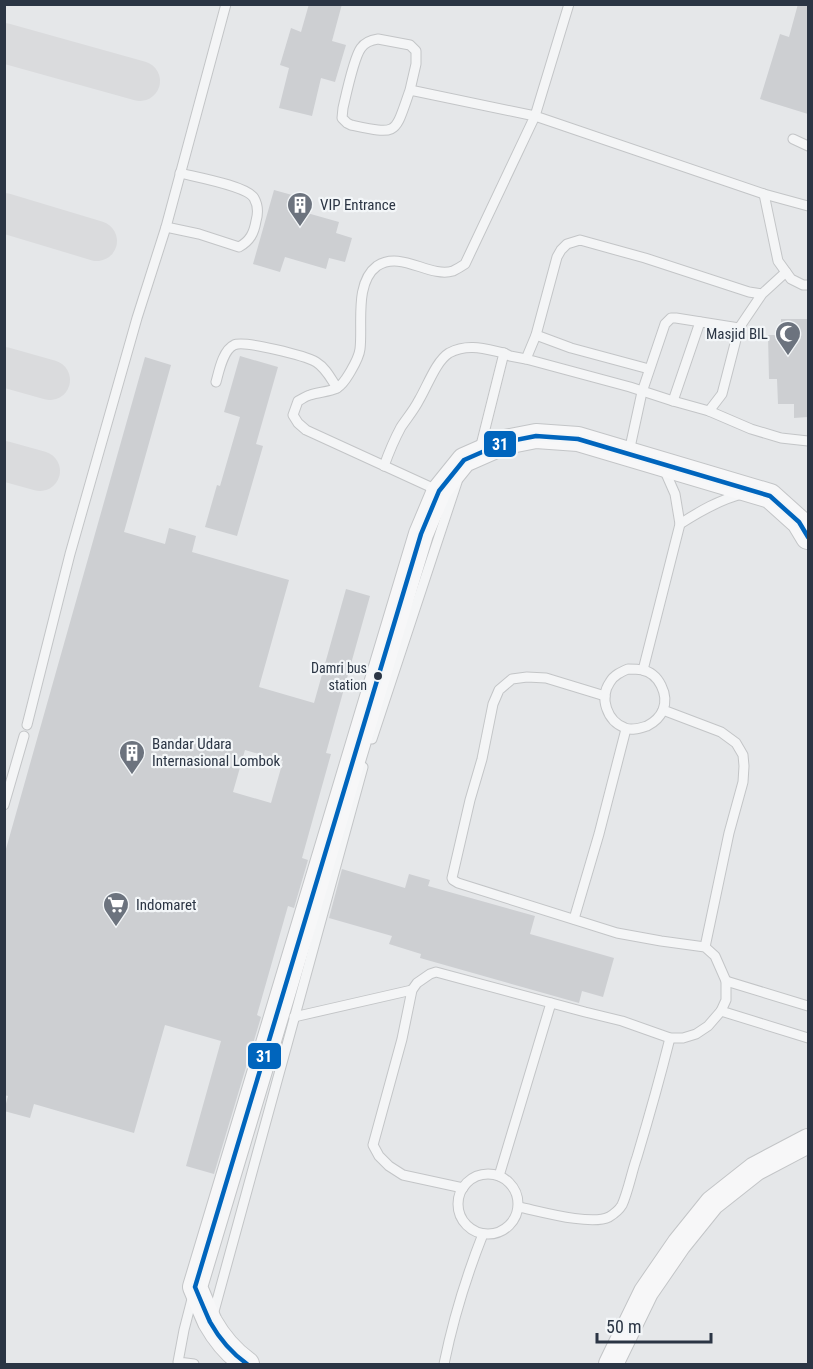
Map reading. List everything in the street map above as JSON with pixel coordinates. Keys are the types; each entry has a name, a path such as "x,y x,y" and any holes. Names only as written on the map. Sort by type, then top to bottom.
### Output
{"street":[{"path":"248,1365 240,1359 211,1323 195,1287 418,545 439,491 471,457 504,442 536,436 579,439 770,496 799,522 808,537"},
{"path":"611,1365 646,1292 679,1244 712,1203 755,1168 808,1142"}],"lane":[{"path":"27,725 70,554 137,318 166,227 226,4"},
{"path":"439,491 306,430 293,416 298,401 310,395 337,388 346,380 359,352 364,288 368,276 376,267 386,262 399,262 439,272 454,271 465,264 535,116 570,4"},
{"path":"378,39 410,45 416,51 416,64 410,90 398,123 387,131 351,125 342,118 358,53 366,42 378,39"},
{"path":"410,90 535,116 764,194 808,206"},
{"path":"793,139 808,146"},
{"path":"166,227 199,234 239,247 247,242 256,222 258,209 254,197 244,190 180,173"},
{"path":"764,194 778,261 791,279 802,285 808,285"},
{"path":"526,359 536,335 557,257 567,244 580,240 762,294"},
{"path":"709,411 722,394 739,328 762,294 786,272"},
{"path":"629,454 642,392 668,320 675,318 739,328"},
{"path":"673,401 700,322"},
{"path":"536,335 571,348 649,369"},
{"path":"216,382 227,351 234,344 244,343 316,362 337,388"},
{"path":"384,466 390,449 439,364 447,354 474,346 709,411 751,429 781,438 808,441"},
{"path":"368,750 471,457 504,353"},
{"path":"643,670 680,524 675,494 662,465"},
{"path":"680,524 725,498 752,492"},
{"path":"628,669 643,670 653,675 662,685 665,698 663,710 653,723 639,729 626,729 615,722 609,714 605,705 605,696 609,682 617,674 628,669"},
{"path":"463,1188 403,1175 389,1166 373,1145 402,1039 412,990 417,983 436,972 622,1021 670,1038 683,1038 696,1034 708,1026 721,1011 726,1000 726,981 715,956 705,947 617,933 453,880 452,876 470,800 499,690 512,679 546,678 605,696"},
{"path":"663,710 721,732 736,742 743,755 743,782 729,833 705,947"},
{"path":"574,919 626,729"},
{"path":"4,805 24,736"},
{"path":"211,1323 365,762"},
{"path":"726,981 808,1005"},
{"path":"294,1017 412,990"},
{"path":"499,1176 551,1003"},
{"path":"721,1011 808,1038"},
{"path":"519,1207 597,1220 607,1218 617,1212 622,1205 651,1110 670,1038"},
{"path":"485,1174 499,1176 510,1183 517,1194 519,1207 513,1223 500,1233 483,1234 469,1228 460,1216 458,1202 463,1188 472,1178 485,1174"},
{"path":"444,1365 464,1283 483,1234"},
{"path":"194,1365 178,1362 195,1287"}],"building":[{"path":"309,4 342,4 332,41 346,45 335,82 321,78 312,116 279,108 289,68 280,65 291,28 301,32"},
{"path":"798,4 808,4 808,114 760,99 780,34 789,37"},
{"name":"VIP Entrance","path":"274,190 303,198 300,211 339,222 336,233 352,238 345,262 329,258 326,269 285,257 280,272 253,264"},
{"name":"Masjid BIL","path":"781,319 808,319 808,417 794,418 794,404 778,404 777,379 769,379 768,335 781,335"},
{"path":"240,356 278,367 256,444 263,446 237,536 205,527 217,485 220,486 240,417 224,412"},
{"name":"Bandar Udara Internasional Lombok","path":"145,357 171,365 124,532 165,544 169,528 196,536 192,552 289,580 259,687 314,703 346,589 370,596 326,753 331,754 302,858 308,860 294,908 288,906 257,1015 261,1017 214,1174 186,1166 221,1041 165,1025 134,1133 34,1104 30,1118 4,1111 8,1096 4,1095 4,856","holes":["245,750 283,761 271,803 233,792"]},
{"path":"342,869 405,888 409,874 430,880 428,886 535,916 530,934 614,958 603,997 582,991 579,1003 420,958 421,954 389,944 392,936 329,918"}],"taxiway":[{"path":"4,43 140,81"},
{"path":"4,213 97,241"},
{"path":"4,367 50,380"},
{"path":"4,461 40,471"}],"transit line":[{"name":"31","path":"247,1364 222,1340 210,1322 195,1287 421,534 439,491 464,460 505,442 536,436 578,439 770,496 799,522 808,537"}],"place":[{"name":"VIP Entrance","path":"300,228"},
{"name":"Masjid BIL","path":"788,357"},
{"name":"Damri bus station","path":"378,676"},
{"name":"Bandar Udara Internasional Lombok","path":"132,776"},
{"name":"Indomaret","path":"116,928"}]}
